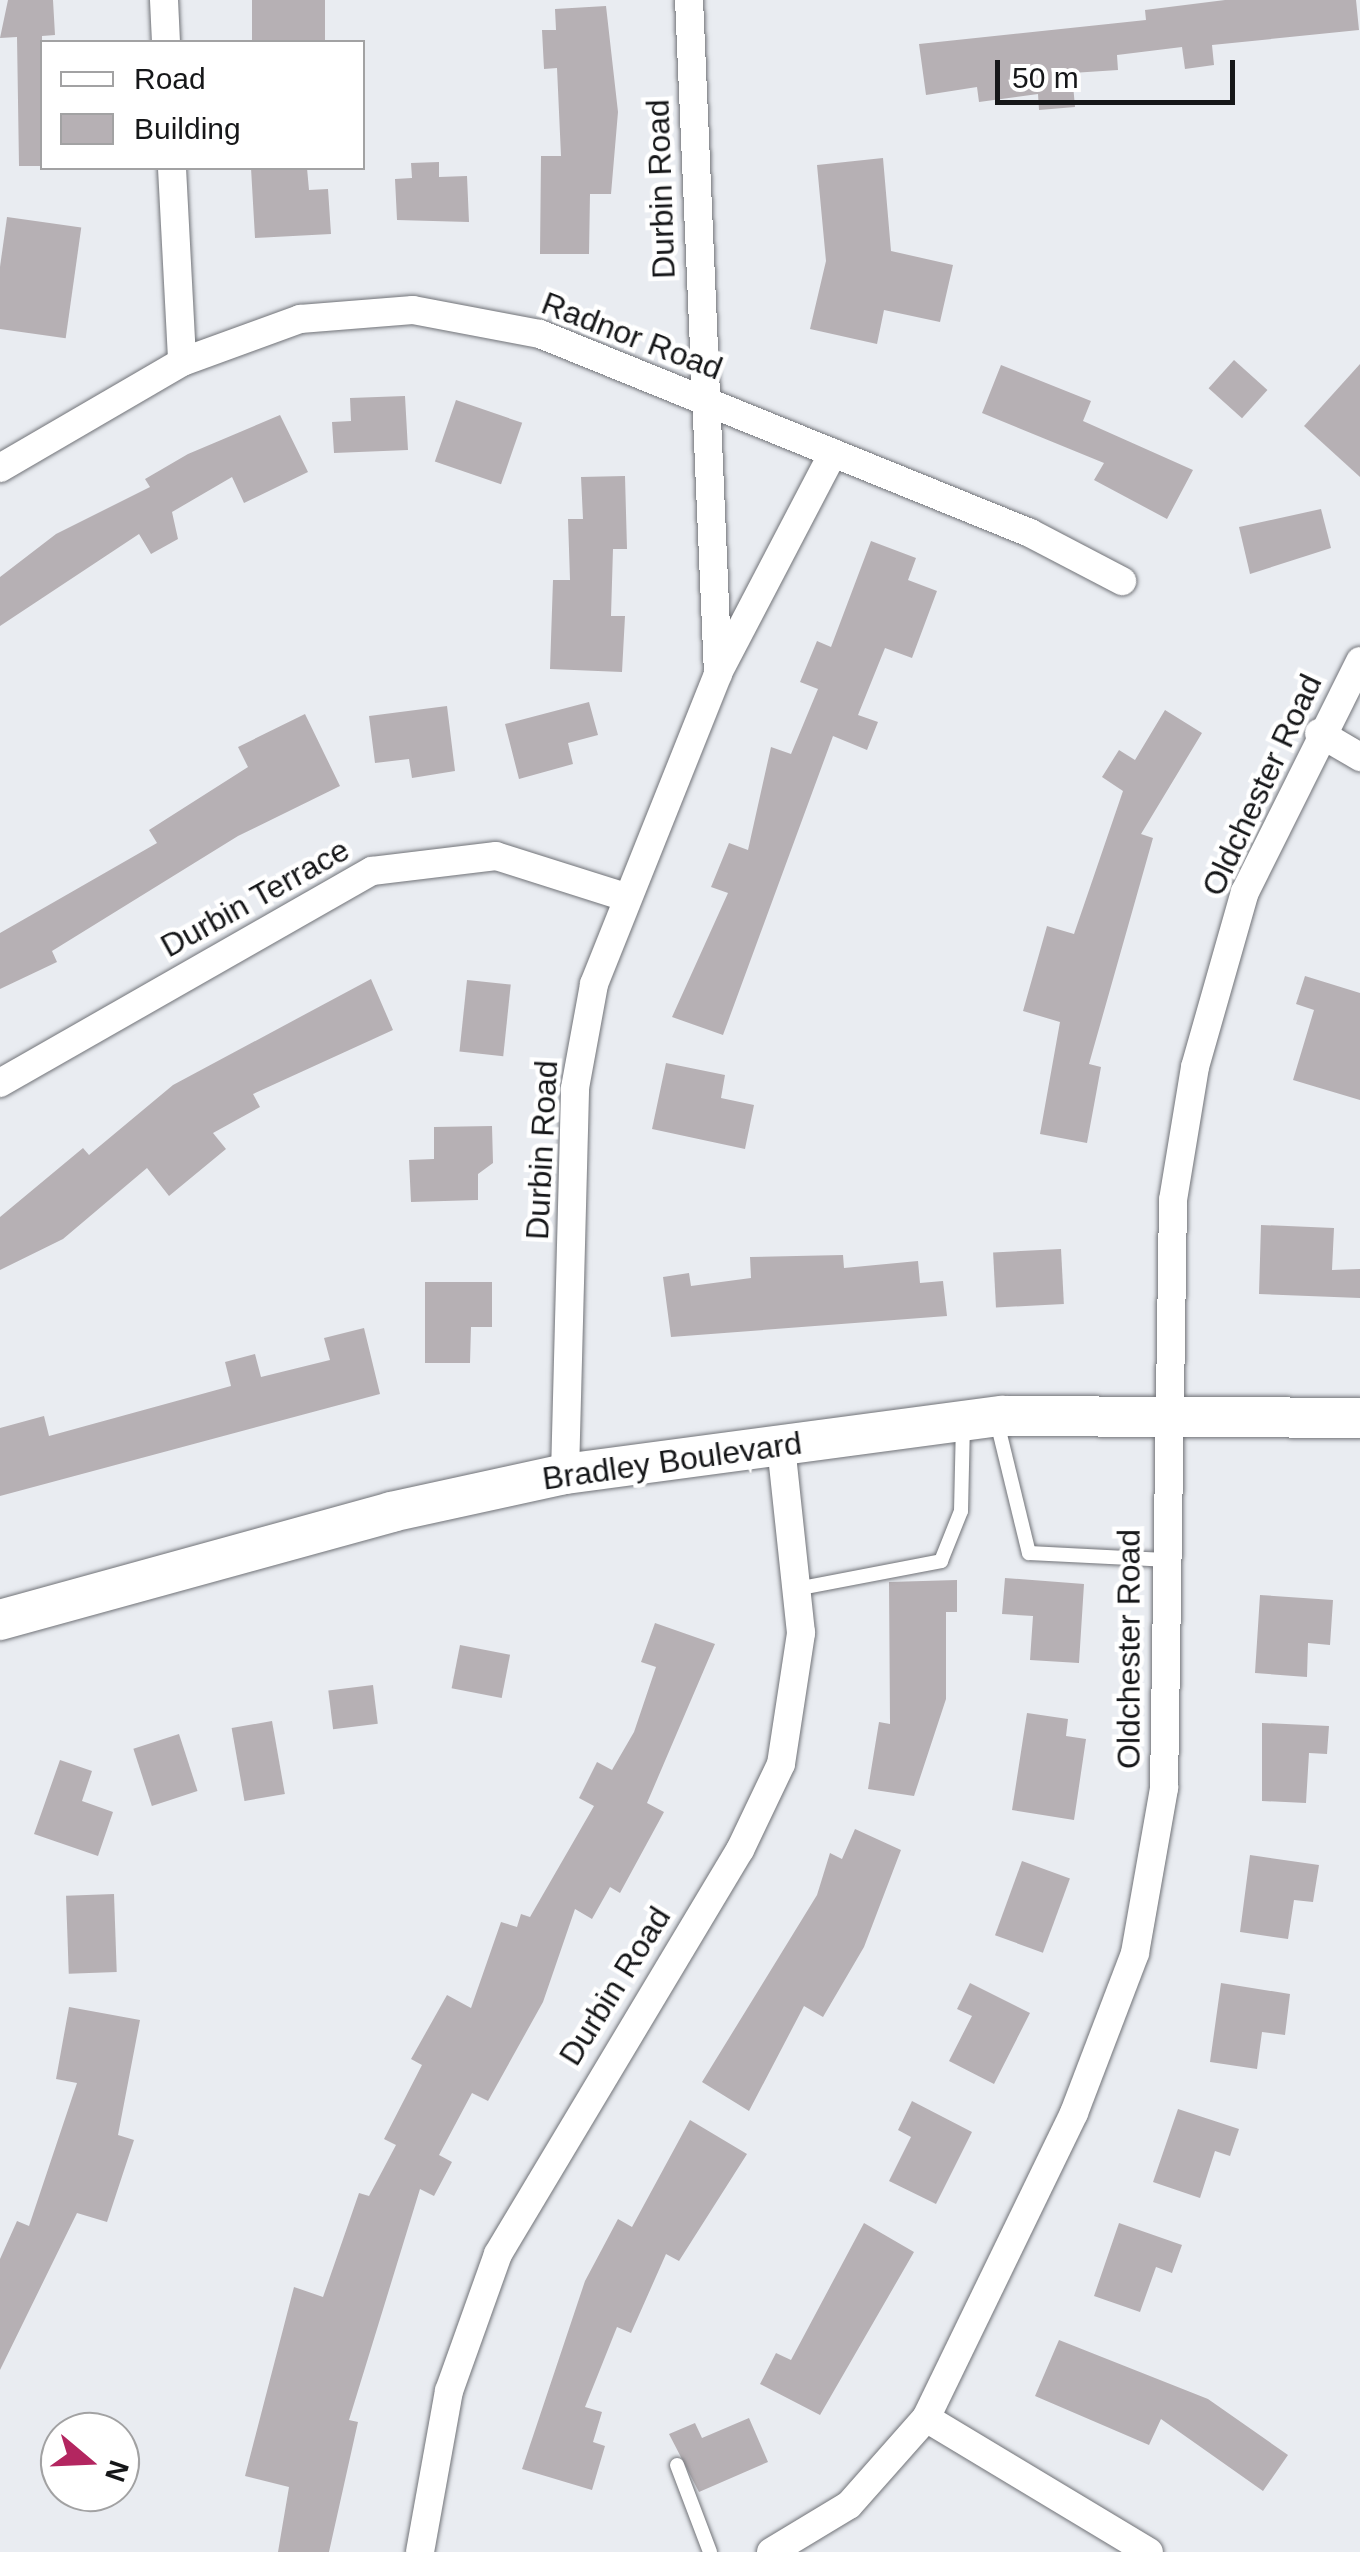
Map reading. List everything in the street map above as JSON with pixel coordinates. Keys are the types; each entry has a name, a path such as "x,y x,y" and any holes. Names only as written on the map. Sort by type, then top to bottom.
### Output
{"main road":[{"name":"Bradley Boulevard","path":"0,1620 391,1512 565,1474 980,1419 1165,1412 1360,1418"}],"street":[{"path":"164,0 166,40"},
{"name":"Durbin Road","path":"689,0 718,674"},
{"path":"172,170 182,362"},
{"name":"Radnor Road","path":"0,468 182,362 300,319 412,310 540,334 833,453 1122,581"},
{"name":"Durbin Road","path":"565,1474 575,1088 622,896 718,674 833,453"},
{"name":"Oldchester Road","path":"771,2552 849,2505 926,2418 1074,2113 1136,1952 1164,1788 1165,1412 1173,1200 1195,1067 1245,892 1319,734 1360,661"},
{"path":"1319,734 1360,756"},
{"name":"Durbin Terrace","path":"0,1083 372,871 451,854 496,856 622,896"},
{"name":"Durbin Road","path":"420,2552 449,2391 498,2254 740,1850 781,1764 796,1702 796,1589 782,1445"},
{"path":"926,2418 1149,2552"}],"lane":[{"path":"980,1419 1030,1553 1164,1560"},
{"path":"796,1589 941,1561 960,1511 980,1419"},
{"path":"677,2465 710,2552"}],"building":[{"path":"8,0 53,0 55,35 42,36 40,40 40,166 19,166 17,37 0,38"},
{"path":"252,0 325,0 325,40 252,40"},
{"path":"1225,0 1356,0 1359,30 1212,45 1214,65 1185,69 1182,47 1117,55 1118,70 1072,73 1075,107 1039,110 1038,94 979,102 977,87 926,95 919,44 1146,20 1145,10"},
{"path":"606,6 618,112 611,194 590,194 589,254 540,254 541,156 561,156 557,68 544,69 542,30 556,30 555,9"},
{"path":"883,158 891,251 953,265 940,322 884,310 877,344 810,329 826,261 817,165"},
{"path":"439,162 439,177 467,176 469,222 397,220 395,179 412,178 411,163"},
{"path":"251,170 307,170 309,190 328,189 331,234 255,238"},
{"path":"7,217 81,227 66,338 0,329 0,267"},
{"path":"1234,360 1267,390 1242,418 1209,388"},
{"path":"1360,364 1360,477 1304,426"},
{"path":"1001,365 1091,401 1083,421 1193,470 1167,519 1094,480 1104,463 982,413"},
{"path":"405,396 408,450 334,453 332,422 351,421 350,398"},
{"path":"456,400 522,423 501,484 435,461"},
{"path":"280,415 308,472 244,503 232,477 172,512 178,539 151,554 139,534 0,626 0,577 56,534 150,487 145,479 188,454"},
{"path":"625,476 627,549 613,549 611,616 625,616 622,672 550,669 553,580 570,580 568,519 583,519 581,477"},
{"path":"1321,509 1331,548 1250,574 1239,527"},
{"path":"871,541 916,558 908,580 937,591 912,658 885,648 858,715 878,722 867,750 833,736 723,1035 672,1017 728,893 711,887 729,843 748,850 771,747 791,754 818,689 800,682 817,641 831,647"},
{"path":"589,702 598,735 568,743 573,764 519,779 505,724"},
{"path":"447,706 455,771 412,778 409,759 375,763 369,716"},
{"path":"1165,710 1202,733 1141,834 1153,838 1089,1064 1101,1067 1087,1143 1040,1134 1060,1022 1023,1011 1047,926 1074,934 1123,791 1102,777 1119,750 1135,760"},
{"path":"305,714 340,786 238,836 52,951 57,962 0,989 0,933 157,843 149,830 248,767 238,747"},
{"path":"1305,976 1360,993 1360,1100 1293,1080 1314,1010 1296,1004"},
{"path":"371,979 393,1030 253,1094 260,1107 213,1133 226,1149 169,1196 147,1168 63,1239 0,1270 0,1217 83,1148 89,1155 173,1085"},
{"path":"467,980 511,985 503,1056 459,1052"},
{"path":"666,1063 725,1075 721,1098 754,1105 745,1149 652,1129"},
{"path":"492,1126 493,1163 478,1174 478,1200 411,1202 409,1160 434,1159 434,1127"},
{"path":"1261,1225 1334,1228 1332,1270 1360,1269 1360,1298 1259,1294"},
{"path":"1061,1249 1064,1304 996,1307 993,1253"},
{"path":"843,1255 844,1268 918,1261 920,1283 943,1281 947,1316 671,1337 663,1277 689,1273 691,1286 751,1278 750,1257"},
{"path":"425,1282 492,1282 492,1327 471,1327 470,1363 425,1363"},
{"path":"364,1328 380,1394 0,1496 0,1428 44,1416 49,1436 231,1386 225,1362 255,1354 261,1377 330,1360 324,1338"},
{"path":"1005,1578 1084,1584 1079,1663 1030,1660 1033,1616 1002,1614"},
{"path":"957,1580 957,1612 946,1612 946,1699 914,1796 868,1789 879,1722 890,1724 889,1582"},
{"path":"1260,1595 1333,1600 1330,1645 1308,1643 1307,1677 1255,1673"},
{"path":"655,1623 715,1644 647,1803 664,1812 620,1893 610,1887 592,1919 575,1909 543,2002 488,2101 472,2093 439,2155 452,2162 434,2196 420,2189 349,2420 358,2422 329,2552 278,2552 289,2487 245,2476 294,2287 323,2297 359,2193 369,2196 396,2145 384,2139 422,2065 411,2059 447,1995 471,2008 501,1922 517,1927 521,1914 530,1917 594,1806 579,1798 597,1762 612,1770 634,1732 656,1667 641,1662"},
{"path":"460,1645 510,1655 502,1698 452,1688"},
{"path":"373,1685 378,1724 333,1729 328,1690"},
{"path":"1027,1713 1068,1719 1066,1736 1086,1739 1074,1820 1012,1810"},
{"path":"272,1721 285,1794 244,1801 232,1728"},
{"path":"1262,1723 1329,1726 1327,1754 1309,1753 1306,1803 1262,1801"},
{"path":"179,1734 198,1791 152,1806 133,1749"},
{"path":"60,1760 92,1771 82,1801 113,1812 98,1856 34,1834"},
{"path":"855,1829 901,1850 864,1947 823,2017 804,2006 749,2111 702,2082 817,1895 830,1853 842,1859"},
{"path":"1250,1855 1319,1865 1313,1902 1294,1900 1288,1939 1240,1932"},
{"path":"1022,1861 1070,1878 1043,1953 995,1935"},
{"path":"114,1894 117,1972 69,1974 66,1896"},
{"path":"970,1983 1030,2013 994,2084 949,2061 972,2016 957,2009"},
{"path":"1221,1983 1290,1994 1285,2035 1262,2032 1257,2069 1210,2062"},
{"path":"69,2007 140,2020 118,2135 134,2140 107,2222 77,2213 0,2370 0,2259 17,2221 29,2226 77,2083 56,2079"},
{"path":"912,2101 972,2132 936,2204 889,2181 911,2137 898,2130"},
{"path":"1178,2109 1239,2129 1230,2156 1215,2151 1200,2198 1153,2182"},
{"path":"690,2120 747,2154 679,2261 666,2254 631,2333 617,2327 585,2407 602,2412 593,2442 605,2446 592,2490 522,2469 585,2281 618,2219 632,2227"},
{"path":"864,2223 914,2252 820,2415 760,2384 776,2353 791,2360"},
{"path":"1119,2223 1182,2245 1172,2273 1156,2267 1140,2312 1094,2296"},
{"path":"1059,2340 1208,2399 1288,2455 1263,2491 1161,2419 1149,2445 1035,2396"},
{"path":"749,2418 768,2462 699,2492 669,2434 695,2423 702,2438"}]}
